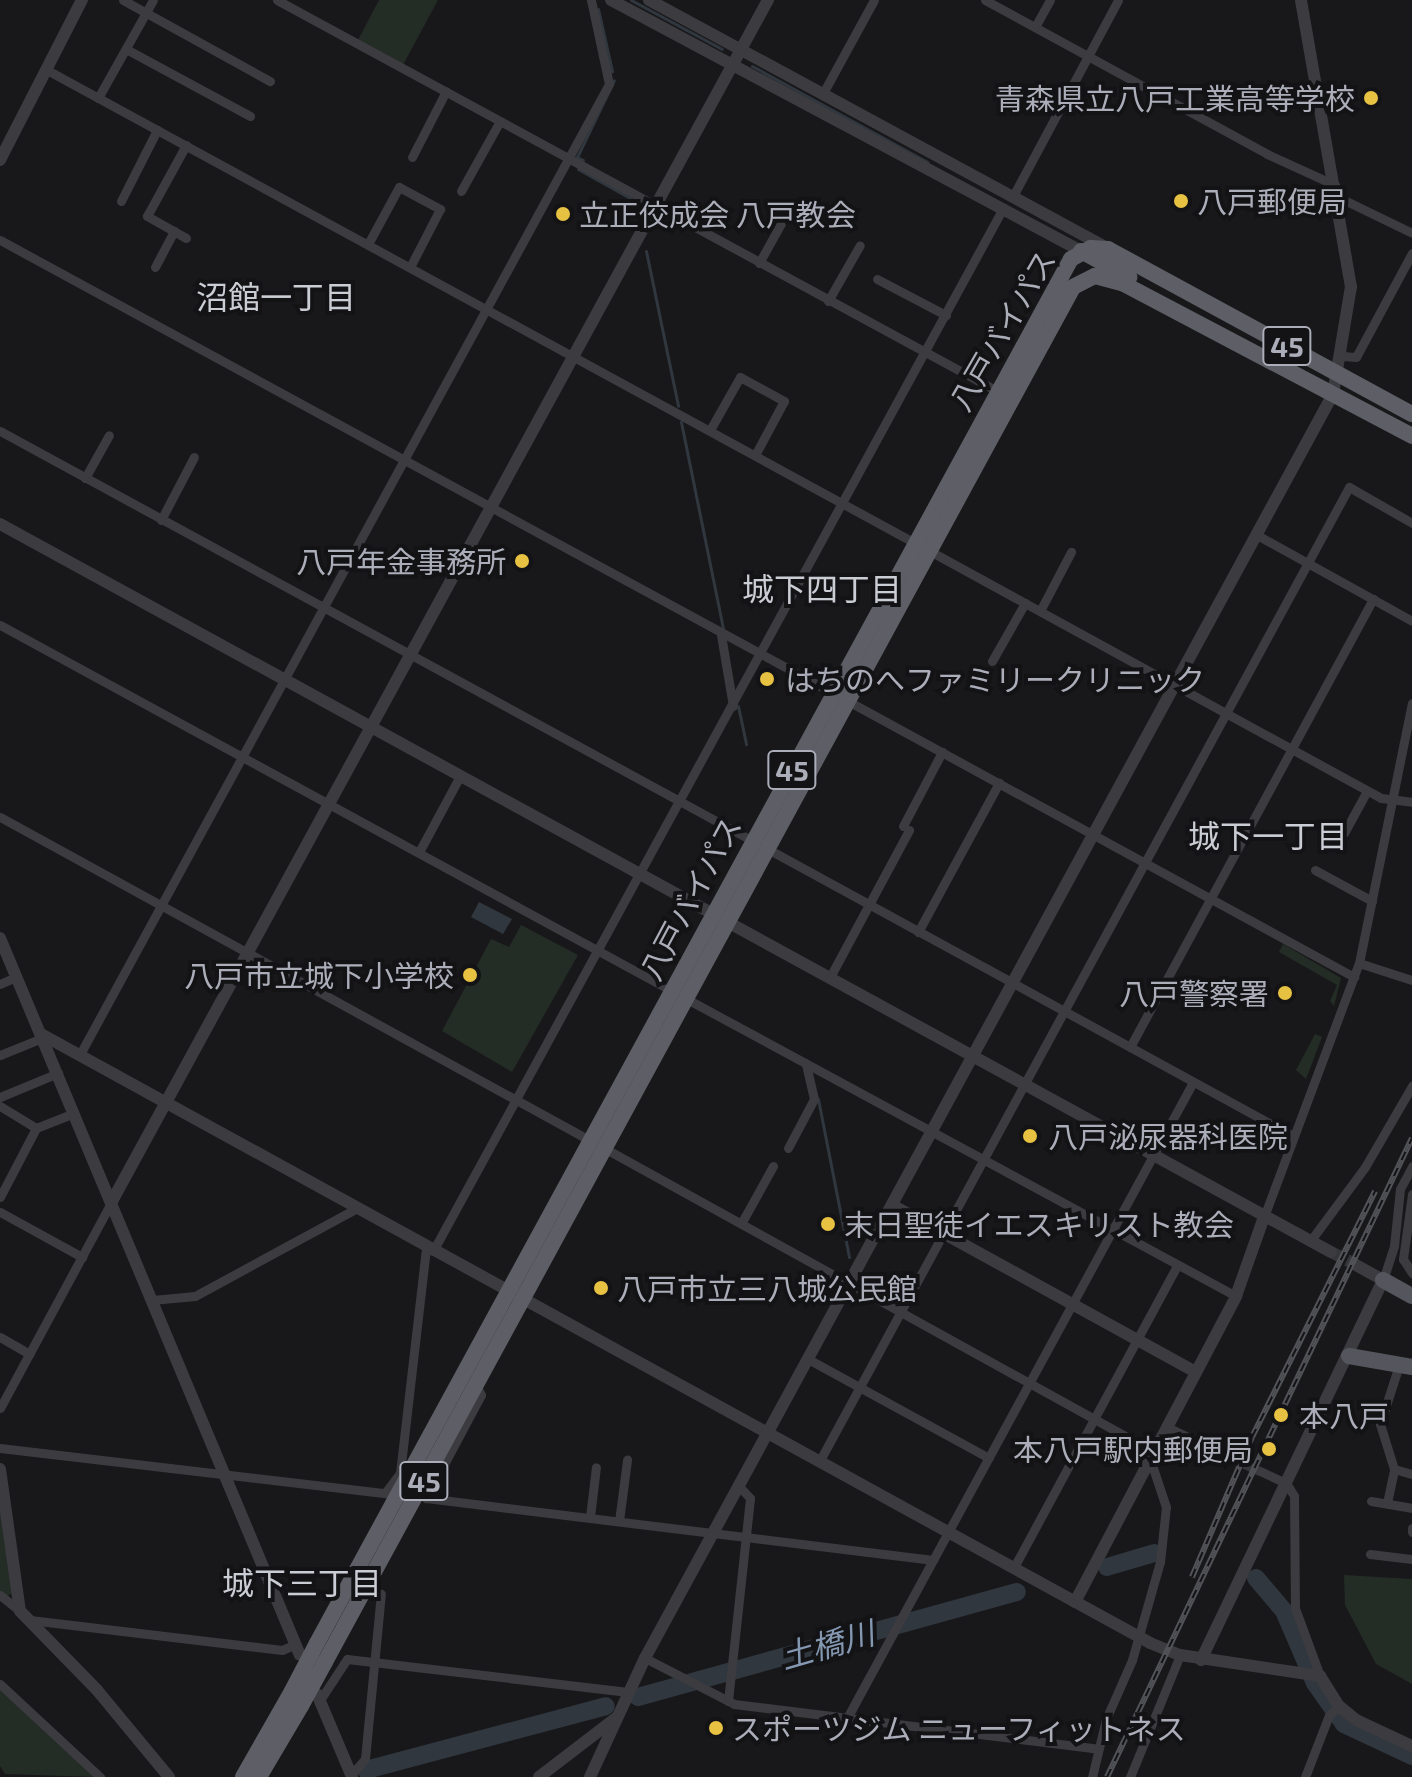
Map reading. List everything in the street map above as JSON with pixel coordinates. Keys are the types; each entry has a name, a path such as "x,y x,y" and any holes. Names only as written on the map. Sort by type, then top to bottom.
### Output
{"highway":[{"name":"八戸バイパス","path":"922,546 997,391 1062,272 1081,251 1108,249"},
{"name":"45","path":"1108,249 1412,414"},
{"path":"1064,300 1077,274 1081,251"},
{"name":"45","path":"1081,251 1234,333 1271,360"},
{"name":"八戸バイパス","path":"243,1777 516,1297 922,546 1064,300 1083,280 1110,278 1412,436"},
{"name":"八戸バイパス","path":"259,1777 476,1385 516,1297"}],"main road":[{"path":"1383,1280 1412,1296"},
{"path":"1349,1356 1406,1366"}],"street":[{"path":"123,0 270,81"},
{"path":"98,98 153,0"},
{"path":"277,0 997,391"},
{"path":"79,1056 609,84 591,0"},
{"path":"611,0 1081,251"},
{"path":"649,0 1108,249"},
{"path":"0,1408 768,0"},
{"path":"822,95 874,0"},
{"path":"985,0 1412,233"},
{"path":"1035,27 1050,0"},
{"path":"1013,196 1118,0"},
{"path":"590,1777 645,1658 1333,394 1340,376 1351,287 1301,0"},
{"path":"0,160 47,70 78,1"},
{"path":"126,49 250,116"},
{"path":"47,70 1367,791 1391,803 1412,802"},
{"path":"412,157 446,91"},
{"path":"461,191 500,121"},
{"path":"121,201 157,130"},
{"path":"186,145 147,216 186,238"},
{"path":"988,183 1071,237 1081,251"},
{"path":"368,244 399,187 440,209 410,267"},
{"path":"0,1448 385,1493 400,1473 430,1249 517,1101 1003,208"},
{"path":"759,263 789,209"},
{"path":"155,267 174,231"},
{"path":"1049,234 1063,251 1062,272"},
{"path":"0,240 1354,977"},
{"path":"828,301 860,245"},
{"path":"1342,356 1356,357 1412,253"},
{"path":"877,279 946,315"},
{"path":"710,430 740,377 784,401 755,455"},
{"path":"0,431 1293,1136"},
{"path":"85,478 109,435"},
{"path":"161,520 194,457"},
{"path":"819,1462 985,1162 1349,487 1412,523"},
{"path":"0,524 1331,1252"},
{"path":"1257,535 1412,621"},
{"path":"1040,611 1071,552"},
{"path":"1130,1047 1373,599"},
{"path":"992,661 1025,603"},
{"path":"0,625 1236,1296"},
{"path":"721,635 733,706"},
{"path":"1075,1602 1236,1296 1359,963 1412,703"},
{"path":"830,977 942,752"},
{"path":"419,852 460,776"},
{"path":"918,932 999,783"},
{"path":"1344,833 1367,791"},
{"path":"0,817 742,1222 1094,1420 1152,1456 1166,1507 1160,1562 1139,1636 1098,1749 1092,1777"},
{"path":"1315,870 1372,901"},
{"path":"0,938 298,1650 25,1615"},
{"path":"1359,963 1412,980"},
{"path":"0,984 16,977"},
{"path":"42,1036 1139,1636 1180,1655 1201,1660 1320,1676"},
{"path":"0,1055 42,1036"},
{"path":"788,1148 814,1099 806,1063"},
{"path":"0,1097 58,1073"},
{"path":"847,1718 1193,1082"},
{"path":"1311,1240 1365,1167 1412,1086"},
{"path":"0,1106 36,1128"},
{"path":"0,1197 36,1128 74,1113"},
{"path":"742,1222 773,1166"},
{"path":"1201,1660 1383,1280 1394,1246 1400,1189 1412,1166"},
{"path":"1412,1194 1403,1259 1412,1273"},
{"path":"892,1205 1196,1372"},
{"path":"152,1300 195,1296 357,1208"},
{"path":"0,1212 82,1257"},
{"path":"1356,1265 1383,1280"},
{"path":"1013,1569 1177,1266"},
{"path":"0,1337 30,1354"},
{"path":"808,1359 989,1458"},
{"path":"1387,1503 1394,1469 1380,1424 1406,1366"},
{"path":"476,1385 481,1395 426,1498 933,1560"},
{"path":"1167,1427 1232,1458"},
{"path":"619,1521 627,1460"},
{"path":"590,1517 596,1467"},
{"path":"0,1469 25,1615"},
{"path":"1394,1469 1412,1474"},
{"path":"1260,1471 1286,1483 1294,1496 1295,1608 1320,1676 1339,1706 1356,1720 1412,1746"},
{"path":"728,1701 750,1498 739,1486"},
{"path":"1371,1501 1412,1508"},
{"path":"1370,1554 1412,1559"},
{"path":"381,1594 376,1662 365,1759 352,1776 318,1697 347,1659 376,1662 628,1692"},
{"path":"0,1595 25,1615 169,1777"},
{"path":"1130,1777 1180,1655"},
{"path":"645,1658 728,1701 1098,1749"},
{"path":"0,1684 100,1777"},
{"path":"1305,1777 1329,1715 1339,1706"},
{"path":"539,1777 617,1717"}],"shaded area":[{"path":"379,0 438,0 403,65 358,40"},
{"path":"479,902 512,919 503,934 471,917"},
{"path":"521,925 578,955 512,1072 442,1031 491,939 509,947"},
{"path":"1283,944 1341,978 1334,1006 1330,1001 1337,985 1279,952"},
{"path":"1315,1034 1322,1037 1306,1079 1296,1070"},
{"path":"0,1509 14,1593 7,1596 0,1591"},
{"path":"1344,1575 1412,1579 1412,1684 1376,1664 1345,1605"},
{"path":"0,1688 95,1777 5,1774 0,1766"}],"waterway":[{"path":"631,0 722,49"},
{"path":"598,9 612,71"},
{"path":"752,66 927,162"},
{"path":"583,160 577,157 614,80"},
{"path":"578,169 630,198"},
{"path":"646,251 678,406"},
{"path":"681,422 723,628"},
{"path":"738,706 746,744"},
{"path":"818,1099 849,1257"},
{"name":"土橋川","path":"1107,1567 1154,1553"},
{"name":"土橋川","path":"1256,1578 1284,1611 1315,1683 1344,1724 1412,1756"},
{"name":"土橋川","path":"638,1697 1017,1592"},
{"name":"土橋川","path":"366,1770 606,1706"}],"tunnel":[{"path":"1331,1252 1356,1265"},
{"path":"1232,1458 1260,1471"}],"railway":[{"path":"1107,1777 1412,1138"},
{"path":"1192,1577 1252,1437 1375,1191"}],"place":[{"name":"青森県立八戸工業高等学校","path":"1371,98"},
{"name":"八戸郵便局","path":"1181,201"},
{"name":"立正佼成会 八戸教会","path":"563,214"},
{"name":"八戸年金事務所","path":"522,561"},
{"name":"はちのへファミリークリニック","path":"767,679"},
{"name":"八戸市立城下小学校","path":"470,975"},
{"name":"八戸警察署","path":"1285,993"},
{"name":"八戸泌尿器科医院","path":"1030,1136"},
{"name":"末日聖徒イエスキリスト教会","path":"828,1224"},
{"name":"八戸市立三八城公民館","path":"601,1288"},
{"name":"本八戸","path":"1281,1415"},
{"name":"本八戸駅内郵便局","path":"1269,1449"},
{"name":"スポーツジム ニューフィットネス","path":"716,1728"}],"district":[{"name":"沼館一丁目","path":"276,296"},
{"name":"城下四丁目","path":"822,588"},
{"name":"城下一丁目","path":"1268,835"},
{"name":"城下三丁目","path":"302,1582"}]}
